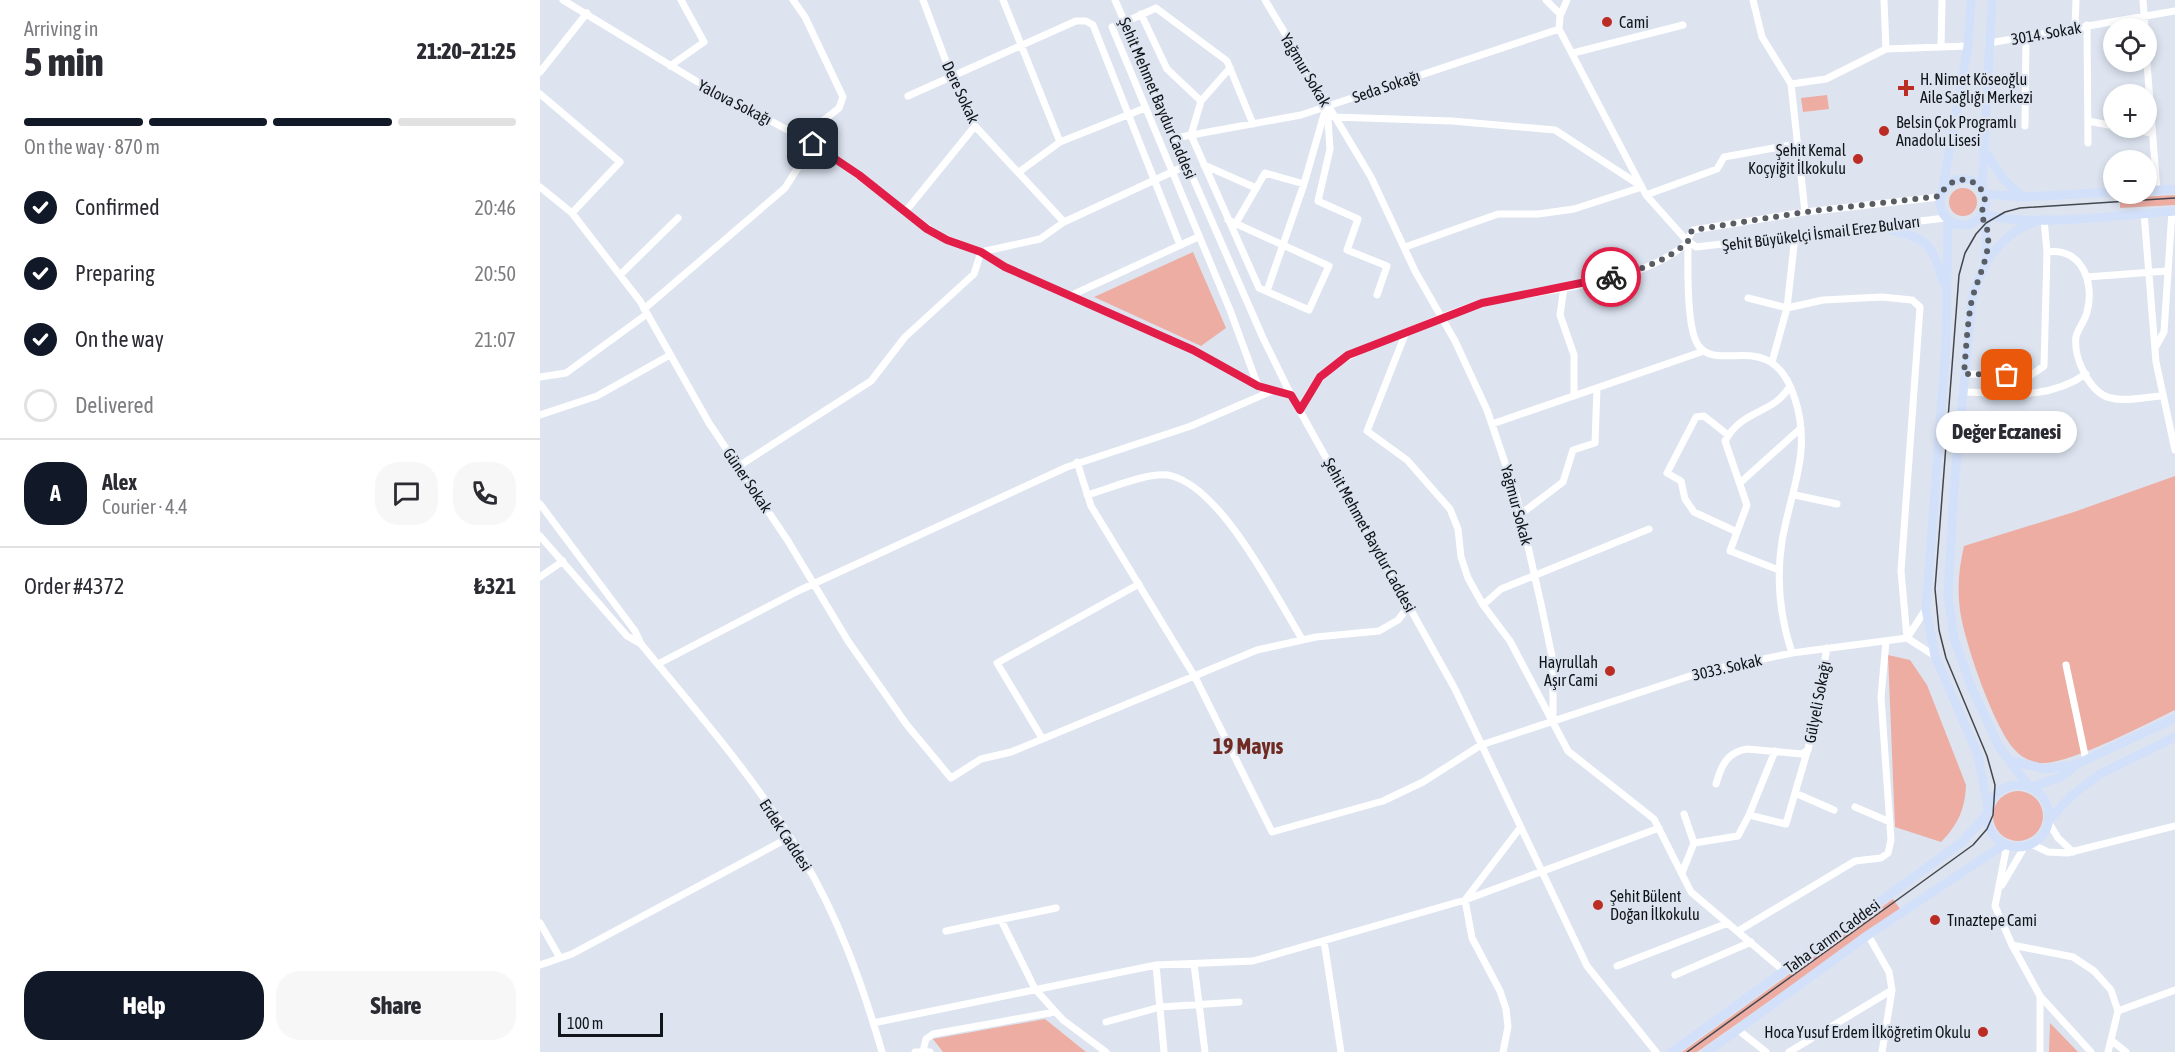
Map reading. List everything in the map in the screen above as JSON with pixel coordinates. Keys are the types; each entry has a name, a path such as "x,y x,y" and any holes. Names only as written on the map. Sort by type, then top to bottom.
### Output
{"main road":[{"path":"1971,0 1968,46 1940,206 1947,219 1946,344 1926,609 1935,656 1978,755 1991,831 2006,844 2028,845 2044,834 2049,822 2072,796 2100,774 2175,737"},
{"path":"1986,264 1986,223 1982,214 1992,0"},
{"path":"1985,150 1997,172 2023,197"},
{"path":"1941,194 1949,184 1958,180 1969,180 1983,192 2023,197 2103,193"},
{"path":"2157,190 2175,189"},
{"path":"1982,214 1993,218 2044,219 2173,211"},
{"path":"1947,219 1956,224 1967,225 1982,214"},
{"path":"2044,219 2012,233 1995,250 1986,264 1972,299 1962,392 1948,597 1954,638 1971,686 1999,747 2030,787 2046,801 2049,822"},
{"path":"1877,226 1920,239 1929,245 1936,257 1947,298"},
{"path":"1988,811 1996,793 2006,787 2017,784 2030,787 2061,777 2082,762 2175,718"},
{"path":"2009,760 2045,769 2082,762"},
{"name":"Taha Carım Caddesi","path":"1672,1052 1962,842 1988,811"},
{"name":"Taha Carım Caddesi","path":"1707,1052 1868,935 2006,844"}],"street":[{"name":"Yalova Sokağı","path":"563,0 670,66 803,137 859,175 937,235 981,252 1005,267 1193,350 1258,386 1291,395"},
{"path":"670,66 704,42 681,0"},
{"path":"793,0 805,17 843,97 839,108 803,137"},
{"name":"Dere Sokak","path":"923,0 951,75 975,126 1064,222"},
{"path":"1003,0 1060,142"},
{"name":"Şehit Mehmet Baydur Caddesi","path":"1115,0 1263,338 1291,395 1455,689 1587,966 1656,1052"},
{"name":"Yağmur Sokak","path":"1265,0 1371,177 1415,271 1443,318 1492,424 1521,514 1553,661 1553,720 1568,752 1654,819 1691,892 1784,971"},
{"path":"1546,0 1560,14"},
{"path":"1567,0 1560,14 1559,29 1646,195 1688,242 1688,292 1694,337 1704,351 1710,355 1754,355 1772,362 1790,386 1801,428 1802,457 1795,495 1782,541 1779,570 1782,612 1792,653"},
{"path":"1753,0 1762,37 1791,84 1805,212"},
{"path":"1884,0 1886,49"},
{"path":"1941,47 1942,0"},
{"path":"2075,27 2076,0"},
{"path":"2143,0 2144,18"},
{"path":"1125,22 1156,8 1227,62 1253,124"},
{"name":"3014. Sokak","path":"1989,43 2175,11"},
{"path":"540,72 586,14"},
{"path":"1142,15 1167,69 1202,101"},
{"path":"908,96 1076,21 1093,25 1180,245"},
{"path":"1573,53 1683,25"},
{"path":"2087,25 2088,143"},
{"path":"1112,27 1258,386"},
{"name":"Seda Sokağı","path":"1175,138 1301,115 1559,29"},
{"path":"2025,126 2026,36"},
{"path":"1791,84 1826,79 1886,49 1968,46"},
{"path":"1228,220 1329,266 1310,310 1259,288 1228,220 1191,135 1202,101 1230,68"},
{"path":"540,94 620,162 572,213"},
{"path":"1267,291 1304,184 1327,106"},
{"path":"1327,106 1330,149 1318,201 1358,219 1347,250 1387,266 1377,295"},
{"path":"1019,172 1060,142 1145,108"},
{"path":"1334,117 1452,121 1555,130 1642,187"},
{"path":"2088,121 2103,124"},
{"path":"905,212 975,126"},
{"path":"540,377 566,373 646,312 785,188 813,144"},
{"path":"1646,195 1717,169 1724,157 1796,144"},
{"path":"739,466 871,381 905,337 974,274 981,252 1040,239 1064,222 1187,165"},
{"path":"1204,165 1256,188"},
{"path":"1236,224 1265,172 1304,184"},
{"path":"1405,247 1498,214 1538,214 1574,209 1642,187"},
{"name":"Güner Sokak","path":"540,188 572,213 646,312 670,355 848,641 895,709 951,778 981,759 1011,752 1042,738"},
{"name":"Şehit Büyükelçi İsmail Erez Bulvarı","path":"1941,194 1693,230 1688,235 1688,242 1696,247 1947,219"},
{"path":"2155,348 2164,332 2173,211"},
{"path":"2144,213 2155,348 2162,396 2174,445"},
{"path":"620,275 678,218"},
{"path":"1964,374 2031,375 2042,369 2046,358 2047,252 2044,219"},
{"path":"1772,362 1787,308 1795,236"},
{"path":"1071,295 1198,237"},
{"path":"1300,410 1314,384 1340,360 1482,303 1641,269 1674,254 1688,242"},
{"path":"2047,252 2059,251 2070,255 2083,267 2087,277 2088,308 2076,343 2086,374 2098,391 2109,398 2162,396"},
{"path":"2087,277 2167,271"},
{"path":"1564,286 1560,315 1574,355 1574,396"},
{"path":"1748,298 1787,308 1822,300 1882,297 1912,300 1920,307 1901,571 1907,638"},
{"path":"1406,332 1367,431 1407,460 1450,510 1458,529 1465,571 1483,605 1510,641 1553,720"},
{"path":"1492,424 1704,351"},
{"path":"540,415 597,396 670,355"},
{"path":"1962,392 2036,395 2063,387 2086,374"},
{"path":"1779,570 1730,551 1747,505 1741,482 1725,441 1747,416 1778,401 1790,386"},
{"path":"1521,514 1563,482 1573,450 1595,443 1597,388"},
{"path":"658,664 814,584 1077,462 1199,423 1272,391"},
{"path":"1728,435 1704,416 1696,417 1667,473 1681,481 1685,499 1694,512 1737,532"},
{"path":"1741,482 1801,428"},
{"path":"1077,462 1091,506 1195,677"},
{"path":"1087,495 1156,475 1172,476 1191,485 1215,505 1244,544 1302,639"},
{"path":"1795,495 1837,504"},
{"name":"Erdek Caddesi","path":"540,504 636,631 641,644 712,728 790,837 843,937 882,1052"},
{"path":"1483,605 1497,592 1648,530"},
{"name":"Erdek Caddesi","path":"540,536 627,636 641,644"},
{"path":"540,577 563,561"},
{"path":"1139,584 997,663 1042,738 1257,650 1302,639 1379,631 1398,620 1409,606"},
{"path":"1907,638 1926,609"},
{"path":"1907,638 1935,656"},
{"name":"3033. Sokak","path":"1195,677 1272,832 1397,795 1481,745 1705,671 1792,653 1907,638"},
{"path":"1738,932 1856,861 1886,855 1891,843 1881,697 1886,641"},
{"name":"Gülyeli Sokağı","path":"1716,784 1723,763 1734,752 1747,748 1775,752 1807,752 1827,648"},
{"path":"2066,665 2082,762"},
{"path":"1694,843 1738,836 1775,752"},
{"path":"1749,815 1786,824 1807,752"},
{"path":"1795,793 1834,810"},
{"path":"1855,807 1890,822"},
{"path":"1682,873 1694,843 1683,814"},
{"path":"2049,822 2058,838 2073,852"},
{"path":"1995,906 2009,871 2028,845 2054,853 2073,852 2175,826"},
{"path":"1503,1052 1508,1027 1506,1009 1500,991 1472,938 1465,900 1520,828"},
{"path":"873,1023 1156,965 1253,961 1465,900 1659,828"},
{"path":"540,965 572,954 790,837"},
{"path":"2006,844 1995,906 2012,945 2040,996 2091,1052"},
{"path":"946,931 1056,909"},
{"path":"1001,920 1035,989 1056,1012 1106,1052"},
{"path":"540,923 560,958"},
{"path":"1617,966 1728,923"},
{"path":"1868,935 1889,972 1892,990 1882,1052"},
{"path":"1324,940 1341,1052"},
{"path":"1676,975 1751,942"},
{"path":"2012,945 2073,957 2094,971 2111,990 2118,1011 2108,1052"},
{"path":"1194,963 1204,1052"},
{"path":"1156,965 1164,1052"},
{"path":"1789,1052 1892,990"},
{"path":"2118,1011 2175,990"},
{"path":"2040,996 2040,1052"},
{"path":"1106,1022 1160,1007 1239,1002"},
{"path":"922,1052 926,1039 933,1034 1056,1012"},
{"path":"1737,1029 1766,1052"},
{"path":"2111,1040 2126,1052"}],"shaded area":[{"path":"1827,95 1829,109 1803,112 1801,98"},
{"path":"1963,188 1973,192 1977,202 1973,212 1963,216 1953,212 1949,202 1953,192"},
{"path":"2175,195 2175,205 2120,208 2120,204 2157,204 2157,196"},
{"path":"1193,252 1226,328 1201,346 1094,297"},
{"path":"2175,476 2175,710 2107,743 2068,758 2039,763 2020,755 2007,739 1989,704 1967,642 1959,594 1964,546 2074,512"},
{"path":"1888,655 1910,660 1927,685 1966,785 1960,816 1941,842 1895,827"},
{"path":"2018,791 2027,793 2038,802 2043,816 2041,825 2032,836 2018,841 2009,839 1998,830 1993,816 1995,807 2004,796"},
{"path":"1893,899 1900,909 1697,1052 1682,1052"},
{"path":"1045,1019 1086,1052 943,1052 933,1039"},
{"path":"2050,1023 2078,1052 2049,1052"}],"tram line":[{"path":"1687,1052 1973,845 1987,829 1993,815 1995,785 1987,756 1946,658 1939,630 1935,589 1959,275 1965,253 1976,234 1986,223 2005,212 2020,208 2175,198"}],"way so far":[{"path":"1611,277 1647,267 1674,254 1688,242 1687,237 1693,230 1805,212 1940,196 1953,181 1969,180 1982,189 1985,198 1985,207 1981,216 1986,223 1986,264 1977,281 1970,309 1964,374 2007,375"}],"place":[{"name":"Cami","path":"1607,22"},
{"name":"H. Nimet Köseoğlu Aile Sağlığı Merkezi","path":"1906,88"},
{"name":"Belsin Çok Programlı Anadolu Lisesi","path":"1884,131"},
{"name":"Şehit Kemal Koçyiğit İlkokulu","path":"1858,159"},
{"name":"Değer Eczanesi","path":"2007,375"},
{"name":"Hayrullah Aşır Cami","path":"1610,671"},
{"name":"Şehit Bülent Doğan İlkokulu","path":"1598,905"},
{"name":"Tınaztepe Cami","path":"1935,920"},
{"name":"Hoca Yusuf Erdem İlköğretim Okulu","path":"1983,1032"}],"district":[{"name":"19 Mayıs","path":"1248,746"}],"route":[{"path":"813,144 859,175 937,235 981,252 1005,267 1193,350 1258,386 1291,395 1300,410 1320,377 1348,355 1482,303 1611,277"}]}
